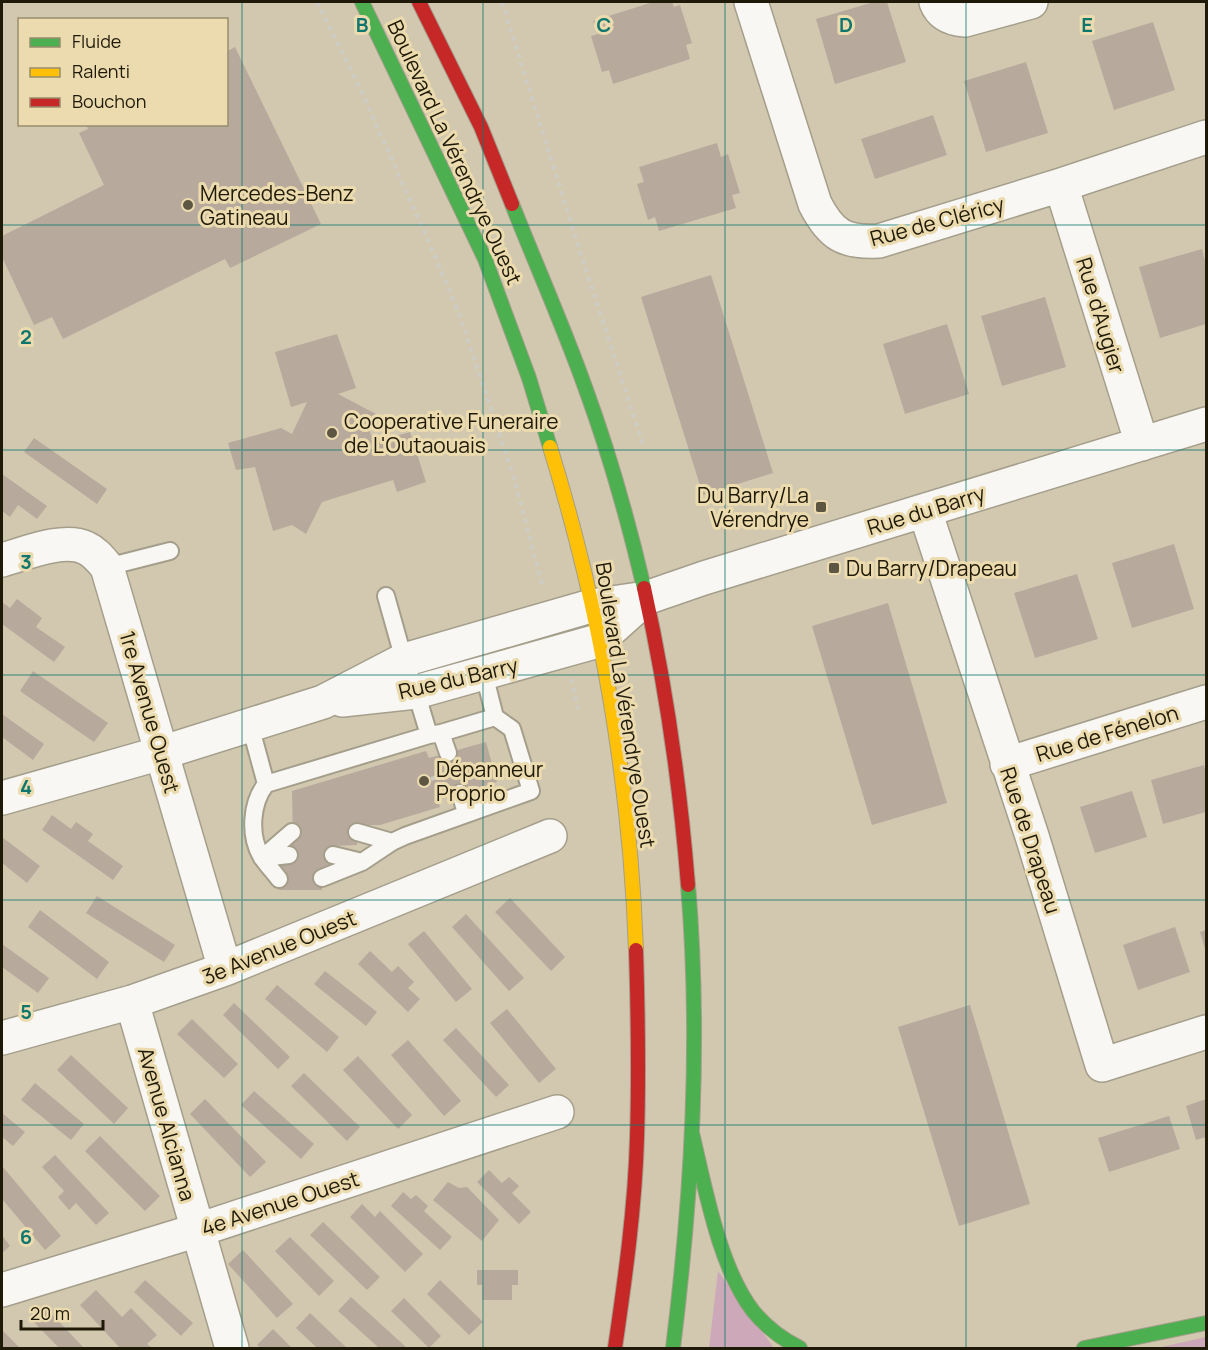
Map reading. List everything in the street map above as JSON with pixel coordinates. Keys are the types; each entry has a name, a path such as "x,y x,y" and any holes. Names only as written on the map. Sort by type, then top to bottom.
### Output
{"main road":[{"name":"Boulevard La Vérendrye Ouest","path":"362,2 463,209 503,305 529,376 557,465 584,565 616,745 625,816 632,891 638,1013 635,1161 628,1253 615,1348"},
{"name":"Boulevard La Vérendrye Ouest","path":"419,2 479,124 571,349 612,468 646,598 674,754 685,850 694,1013 692,1133 682,1275 673,1348"},
{"path":"692,1133 712,1217 740,1291 747,1304 766,1327 800,1348"},
{"path":"1084,1348 1206,1323"}],"street":[{"name":"Rue de Cléricy","path":"751,2 815,204 832,231 845,238 861,242 879,241 1206,137"},
{"path":"936,2 944,14 954,19 965,20 1031,2"},
{"name":"Rue d'Augier","path":"1061,185 1142,444"},
{"name":"Rue du Barry","path":"2,798 161,753 323,702 404,660 591,606 646,598 1206,424"},
{"name":"Rue de Drapeau","path":"925,511 1032,837 1102,1065 1206,1032"},
{"path":"2,561 69,544 85,547 95,553 107,567"},
{"name":"1re Avenue Ouest","path":"107,567 225,969"},
{"name":"Rue du Barry","path":"323,702 416,692 598,641 646,598"},
{"name":"Rue de Fénelon","path":"1007,764 1206,702"},
{"name":"3e Avenue Ouest","path":"2,1038 132,1002 225,969 550,836"},
{"name":"Avenue Alcianna","path":"132,1002 232,1348"},
{"name":"4e Avenue Ouest","path":"2,1290 198,1230 557,1112"}],"lane":[{"path":"107,567 170,551"},
{"path":"386,596 404,660 416,692 435,734 448,753"},
{"path":"322,879 362,862 392,842 531,791 513,729 495,717 484,674"},
{"path":"279,879 262,858 255,837 255,801 266,784 495,717"},
{"path":"250,725 266,784"},
{"path":"459,793 466,813"},
{"path":"262,858 292,832"},
{"path":"357,832 392,842"},
{"path":"262,858 289,855"},
{"path":"333,855 362,862"}],"path":[{"path":"317,2 358,84 461,319 514,478 544,590"},
{"path":"502,2 643,444"},
{"path":"572,684 578,712"}],"shaded area":[{"path":"718,1271 774,1348 709,1348"},
{"path":"1206,1337 1206,1348 1157,1348"}],"building":[{"path":"653,2 672,2 674,7 680,5 692,43 686,45 690,59 613,84 609,70 602,72 591,36 598,34 593,21"},
{"path":"874,2 887,2 906,62 835,84 816,19"},
{"path":"1153,22 1175,90 1114,110 1092,41"},
{"name":"Mercedes-Benz Gatineau","path":"235,47 321,224 230,268 225,259 63,339 52,317 34,325 2,257 2,236 104,185 79,133 88,129 87,126 228,126 228,51"},
{"path":"1026,62 1048,133 986,152 964,81"},
{"path":"933,115 947,155 875,179 861,139"},
{"path":"717,143 721,157 728,154 740,193 732,195 736,208 659,231 655,217 648,220 637,184 644,182 639,167"},
{"path":"1202,249 1206,265 1206,324 1160,338 1139,267"},
{"path":"711,275 773,473 703,495 641,297"},
{"path":"1045,297 1066,367 1002,386 981,316"},
{"path":"947,324 969,394 905,414 883,344"},
{"name":"Cooperative Funeraire de L'Outaouais","path":"337,334 356,388 338,394 376,414 368,427 374,442 410,432 426,482 397,492 393,480 322,502 306,534 292,525 273,531 255,467 236,470 228,443 281,428 292,434 307,402 291,407 275,352"},
{"path":"34,438 107,489 97,504 24,452"},
{"path":"2,474 47,506 37,519 18,505 10,517 2,511"},
{"path":"1174,544 1194,609 1132,628 1112,563"},
{"path":"1077,574 1098,639 1035,658 1014,593"},
{"path":"17,599 42,618 36,627 65,647 54,662 2,624 2,602 10,608"},
{"path":"888,603 947,803 872,825 812,626"},
{"path":"33,671 108,723 94,742 20,691"},
{"path":"2,714 44,744 33,760 2,737"},
{"path":"486,742 497,782 438,800 440,807 380,825 357,825 357,845 333,846 333,868 321,868 322,890 279,890 278,864 289,864 289,841 293,841 292,791 426,751 429,758"},
{"path":"1204,765 1206,812 1163,824 1151,780"},
{"path":"1132,791 1147,837 1095,853 1080,807"},
{"path":"52,815 71,829 76,822 93,834 88,841 123,866 113,880 42,830"},
{"path":"2,837 40,866 27,883 2,863"},
{"path":"97,896 175,945 164,962 86,913"},
{"path":"510,898 565,957 551,971 495,912"},
{"path":"40,910 109,962 97,979 28,927"},
{"path":"466,914 524,978 509,991 452,927"},
{"path":"1175,927 1190,972 1138,990 1123,945"},
{"path":"1206,930 1206,952 1200,932"},
{"path":"424,931 472,989 456,1002 408,944"},
{"path":"2,944 49,978 38,993 2,967"},
{"path":"370,951 392,972 398,966 414,982 408,988 420,999 408,1012 358,964"},
{"path":"325,971 377,1012 366,1026 314,984"},
{"path":"277,985 339,1037 327,1052 265,999"},
{"path":"234,1003 290,1057 278,1069 223,1015"},
{"path":"970,1005 1030,1204 959,1226 898,1027"},
{"path":"507,1009 556,1069 539,1083 490,1023"},
{"path":"192,1019 238,1064 224,1078 177,1034"},
{"path":"456,1028 509,1085 496,1097 443,1040"},
{"path":"408,1040 461,1101 444,1116 391,1055"},
{"path":"71,1055 128,1108 114,1124 57,1070"},
{"path":"358,1056 412,1115 398,1129 343,1070"},
{"path":"304,1073 360,1127 347,1141 291,1086"},
{"path":"35,1083 84,1124 71,1140 21,1100"},
{"path":"254,1091 314,1144 301,1159 241,1105"},
{"path":"205,1099 266,1162 250,1177 190,1114"},
{"path":"1206,1099 1206,1137 1196,1140 1186,1106"},
{"path":"2,1113 25,1132 13,1146 2,1137"},
{"path":"1169,1116 1180,1149 1109,1172 1098,1138"},
{"path":"100,1136 160,1196 145,1211 85,1151"},
{"path":"55,1155 109,1213 96,1225 76,1203 69,1210 58,1197 64,1191 42,1167"},
{"path":"2,1166 61,1236 45,1250 2,1199"},
{"path":"489,1170 502,1183 509,1177 519,1186 512,1193 531,1212 519,1224 477,1182"},
{"path":"448,1182 459,1188 467,1187 499,1220 482,1241 433,1200"},
{"path":"403,1192 411,1199 416,1195 428,1206 424,1211 452,1237 440,1250 391,1206"},
{"path":"362,1204 375,1217 380,1211 423,1254 405,1272 350,1217"},
{"path":"323,1222 380,1277 367,1290 310,1235"},
{"path":"2,1235 10,1246 2,1253"},
{"path":"290,1237 334,1281 319,1296 275,1251"},
{"path":"243,1250 293,1304 277,1318 228,1264"},
{"path":"477,1270 518,1270 518,1285 512,1285 512,1300 482,1300 482,1285 477,1285"},
{"path":"145,1280 193,1323 181,1336 134,1292"},
{"path":"440,1280 483,1322 469,1335 427,1294"},
{"path":"96,1290 122,1317 131,1308 157,1335 147,1344 152,1348 120,1348 80,1305"},
{"path":"351,1297 407,1348 379,1348 338,1311"},
{"path":"404,1298 441,1336 429,1348 391,1311"},
{"path":"43,1305 84,1348 59,1348 30,1318"},
{"path":"310,1313 347,1348 317,1348 296,1328"},
{"path":"273,1329 292,1348 261,1348 257,1345"},
{"path":"2,1330 20,1348 2,1348"}],"traffic: fast":[{"path":"362,2 485,259 529,378 550,447"},
{"path":"512,204 568,341 594,412 618,486 644,588"},
{"path":"673,1348 690,1175 694,1059 694,1001 688,885"},
{"path":"692,1133 722,1250 741,1293 763,1322 781,1337 800,1348"},
{"path":"1084,1348 1206,1323"}],"traffic: slow":[{"path":"550,447 584,570 610,696 627,822 636,950"}],"traffic: jam":[{"path":"419,2 481,127 512,204"},
{"path":"644,588 671,736 688,885"},
{"path":"615,1348 629,1243 636,1164 638,1114 636,950"}],"place":[{"name":"Mercedes-Benz Gatineau","path":"188,205"},
{"name":"Cooperative Funeraire de L'Outaouais","path":"332,433"},
{"name":"Du Barry/La Vérendrye","path":"821,507"},
{"name":"Du Barry/Drapeau","path":"834,568"},
{"name":"Dépanneur Proprio","path":"424,781"}]}
